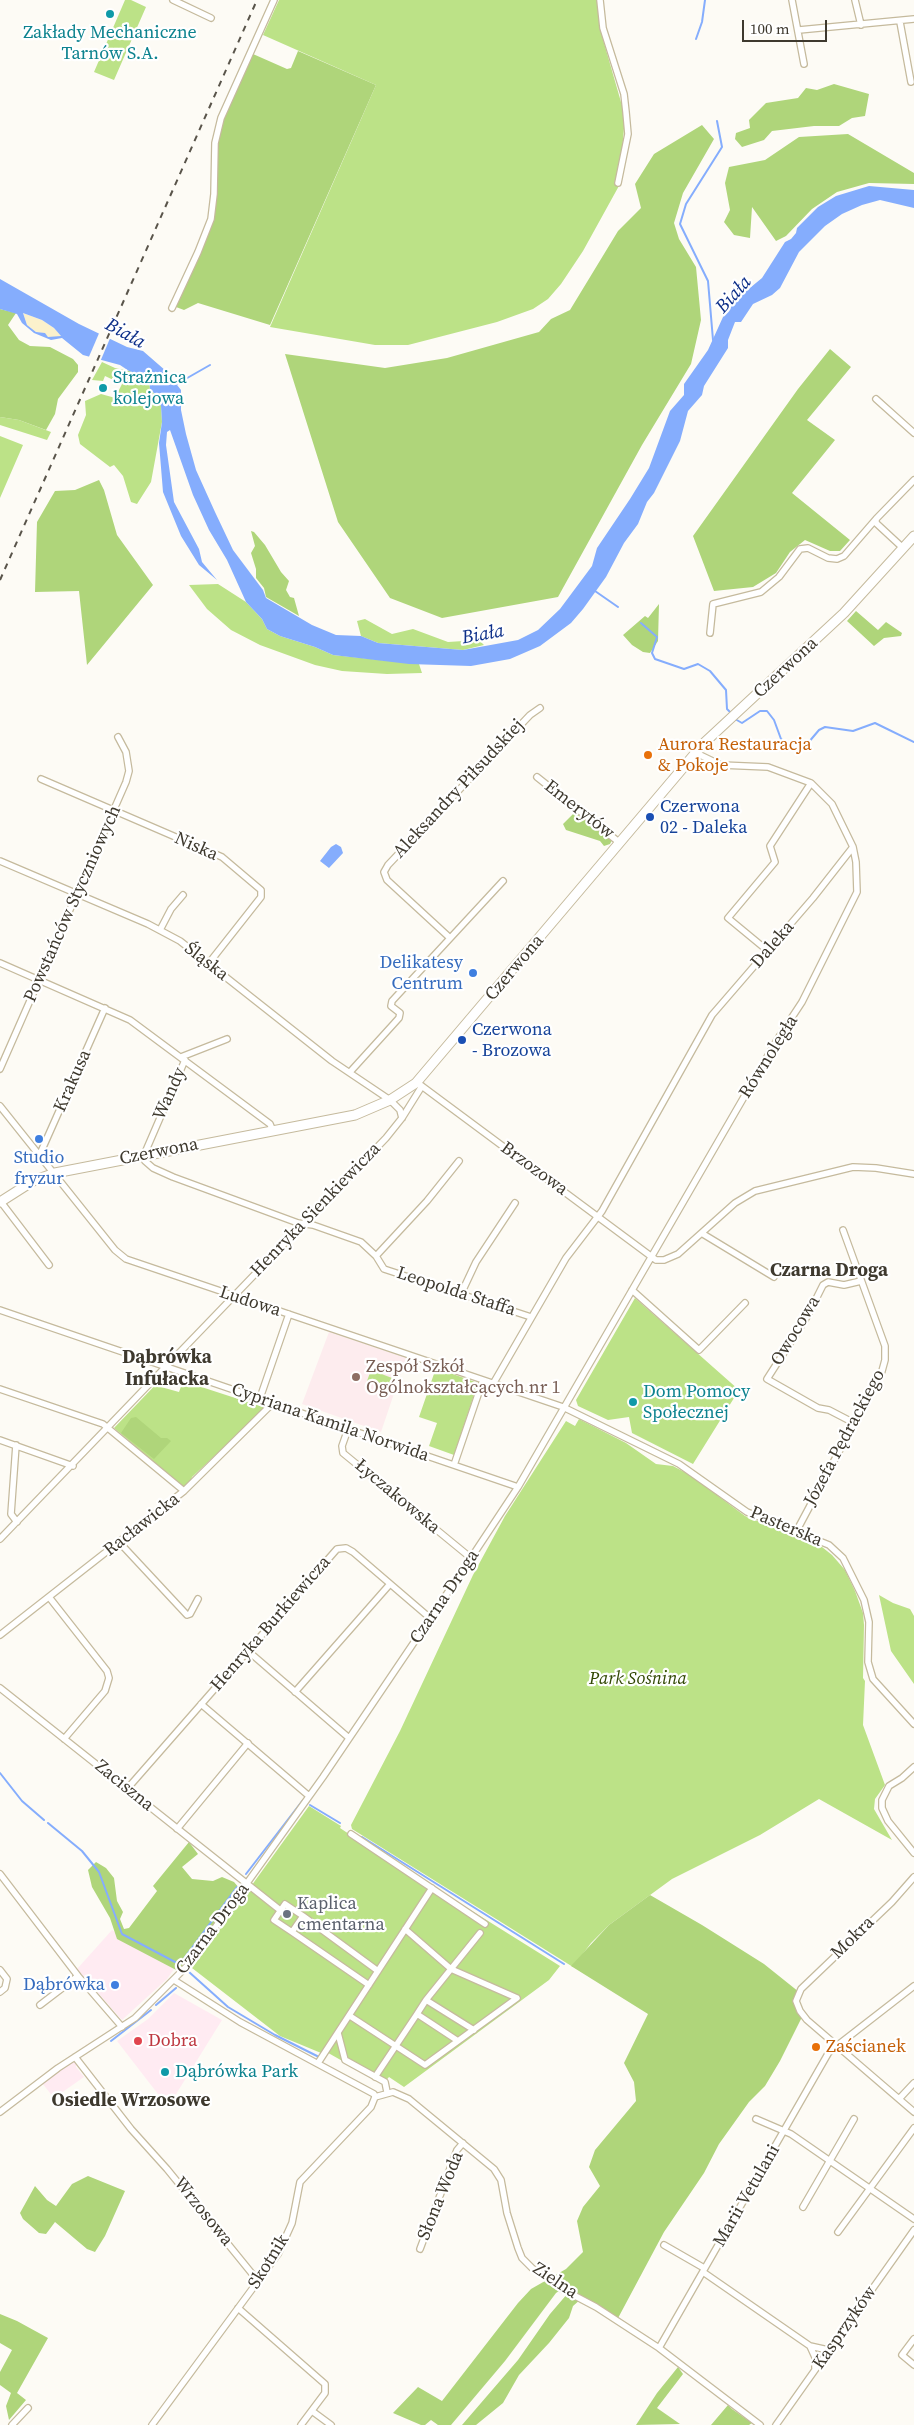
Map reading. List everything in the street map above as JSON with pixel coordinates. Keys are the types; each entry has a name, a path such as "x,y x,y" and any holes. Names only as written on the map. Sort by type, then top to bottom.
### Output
{"main road":[{"name":"Czerwona","path":"0,1202 33,1181 55,1173 346,1117 390,1100 419,1084 696,753 726,722 844,613 914,536"}],"street":[{"path":"173,0 211,18"},
{"path":"172,308 211,219 214,194 215,143 221,118 274,0"},
{"path":"600,0 603,28 624,94 626,112 628,134 618,183"},
{"path":"792,0 804,64"},
{"path":"855,0 861,25"},
{"path":"799,30 900,22 914,19"},
{"path":"900,22 911,82"},
{"path":"876,399 914,433"},
{"path":"710,634 713,604 760,592 779,578 800,549 808,548 828,558 837,559 844,556 876,519 914,480"},
{"path":"876,519 876,523 903,548"},
{"name":"Aleksandry Piłsudskiej","path":"450,938 387,880 384,872 394,858 530,715 540,708"},
{"name":"Powstańców Styczniowych","path":"0,1070 78,894 129,771 126,752 118,736"},
{"path":"696,753 721,765 768,767 810,783 832,804 853,847"},
{"name":"Emerytów","path":"537,777 620,843"},
{"name":"Niska","path":"41,780 222,857 261,890 261,897 209,963"},
{"path":"768,951 728,918 775,862 770,846 810,783"},
{"name":"Daleka","path":"493,1384 566,1258 602,1211 712,1015 814,898 853,847"},
{"name":"Równoległa","path":"651,1257 777,1040 796,1013 853,901 857,892 856,862 853,847"},
{"name":"Śląska","path":"0,861 160,930 180,941 325,1056 390,1100"},
{"path":"350,1072 398,1018 400,1013 391,1006 392,1001 503,881"},
{"path":"160,930 183,894"},
{"path":"0,962 130,1020 270,1124 273,1131"},
{"name":"Krakusa","path":"40,1154 105,1008"},
{"path":"183,1059 227,1038"},
{"path":"183,1059 213,1047"},
{"name":"Wandy","path":"144,1156 183,1059"},
{"name":"Henryka Sienkiewicza","path":"0,1539 386,1138 402,1118 419,1084"},
{"name":"Brzozowa","path":"419,1084 651,1257"},
{"path":"390,1100 400,1110 402,1118"},
{"name":"Ludowa","path":"0,1106 126,1259 233,1297 289,1314 563,1407"},
{"name":"Leopolda Staffa","path":"144,1156 145,1161 153,1168 173,1177 361,1242 376,1256 384,1268 531,1318"},
{"path":"376,1256 427,1200 459,1161"},
{"path":"651,1257 656,1260 668,1259 702,1234 735,1203 755,1191 853,1168 876,1168 914,1174"},
{"path":"0,1202 49,1265"},
{"path":"460,1294 476,1262 515,1203"},
{"name":"Józefa Pędrackiego","path":"796,1532 882,1371 885,1360 885,1346 844,1230"},
{"path":"702,1234 774,1277"},
{"name":"Czarna Droga","path":"0,2112 75,2056 135,2018 189,1964 309,1796 518,1487 651,1257"},
{"name":"Owocowa","path":"854,1423 829,1410 818,1408 767,1379 808,1315 823,1285 828,1282 844,1285 861,1280"},
{"path":"632,1290 699,1350 745,1303"},
{"name":"Cypriana Kamila Norwida","path":"0,1310 518,1487"},
{"path":"260,1398 289,1314"},
{"path":"454,1465 483,1380"},
{"path":"0,1389 108,1427 184,1492"},
{"name":"Racławicka","path":"0,1635 184,1492 273,1403"},
{"name":"Pasterska","path":"563,1407 680,1464 747,1512 829,1545 843,1558 868,1612 867,1654 870,1670 884,1692 914,1724"},
{"name":"Łyczakowska","path":"348,1429 342,1446 343,1453 471,1558"},
{"path":"0,1440 72,1466"},
{"path":"16,1445 11,1514 17,1522"},
{"path":"120,1542 187,1615 190,1614 198,1599"},
{"name":"Henryka Burkiewicza","path":"127,1789 337,1549 346,1548 353,1552 430,1618"},
{"path":"295,1692 390,1584"},
{"path":"49,1597 107,1672 109,1678 105,1691 64,1739"},
{"path":"248,1651 349,1738"},
{"name":"Zaciszna","path":"0,1688 280,1910"},
{"path":"201,1704 309,1796"},
{"path":"177,1829 248,1743"},
{"path":"914,1768 888,1786 882,1800 882,1808 888,1821 914,1853"},
{"path":"351,1834 485,1924"},
{"path":"0,1874 78,1976 122,2027"},
{"name":"Mokra","path":"836,2045 807,2020 800,2011 796,2001 801,1989 892,1902 914,1877"},
{"path":"318,2063 432,1888"},
{"path":"369,1985 274,1920 280,1910 285,1904 378,1971"},
{"path":"292,1932 303,1916"},
{"path":"350,2016 425,2065 517,1998 451,1969 405,1929"},
{"path":"375,2077 426,2000 480,1933"},
{"path":"0,1970 7,1979 5,1988 0,1992"},
{"path":"40,2005 78,1976"},
{"path":"174,1980 240,2022 374,2094 375,2097 387,2092 385,2082 346,2060 338,2033"},
{"name":"Marii Vetulani","path":"659,2348 829,2052 914,1986"},
{"path":"426,2000 474,2030"},
{"path":"417,2014 458,2041"},
{"path":"836,2045 914,2112"},
{"name":"Wrzosowa","path":"75,2056 145,2145 168,2169 258,2281"},
{"path":"899,2099 914,2083"},
{"name":"Zielna","path":"387,2092 393,2092 409,2099 500,2175 507,2214 522,2258 532,2268 562,2289 598,2308 659,2348 760,2425"},
{"name":"Skotnik","path":"152,2425 285,2242 292,2222 300,2182 370,2108 375,2097"},
{"path":"756,2119 791,2134 914,2219"},
{"path":"803,2206 854,2119"},
{"path":"838,2232 914,2128"},
{"name":"Słona Woda","path":"420,2249 457,2150 463,2143"},
{"name":"Kasprzyków","path":"776,2425 914,2230"},
{"path":"664,2245 704,2270 810,2346 828,2350"},
{"path":"238,2308 326,2384 326,2393 301,2425"},
{"path":"914,2339 902,2355 914,2365"},
{"path":"810,2346 815,2357 815,2370"},
{"path":"12,2425 28,2408"},
{"path":"312,2412 331,2425"}],"shaded area":[{"name":"Zespół Szkół Ogólnokształcących nr 1","path":"329,1332 406,1358 381,1432 302,1404"},
{"path":"112,1930 174,1969 167,1979 122,2020 77,1969"},
{"path":"174,1993 222,2020 168,2107 117,2041 148,2019"},
{"path":"73,2061 76,2062 76,2067 84,2077 54,2098 42,2083"}],"green space":[{"path":"125,0 131,0 146,7 114,80 94,72"},
{"path":"279,0 598,0 600,29 625,116 622,153 615,182 620,184 583,251 561,284 548,299 533,309 497,322 408,345 375,345 270,327 376,85 263,35"},
{"path":"298,51 376,85 270,325 198,303 184,310 176,307 212,223 219,130 253,54 287,69 291,68"},
{"path":"834,84 869,94 865,116 852,118 839,126 814,126 772,131 764,140 742,147 735,139 736,133 750,128 749,120 766,103 798,98 806,88 817,90"},
{"path":"702,125 714,139 683,193 674,223 679,239 696,267 701,320 691,364 642,445 558,597 442,618 390,598 338,522 285,354 385,368 447,358 539,332 551,319 570,310 618,231 641,208 635,184 654,154"},
{"path":"848,134 914,173 914,184 869,183 837,192 812,209 786,236 776,241 752,207 750,238 734,235 724,222 730,210 725,183 729,167 765,160 799,137"},
{"path":"0,309 16,313 8,325 19,340 30,346 50,347 73,359 78,365 78,372 58,399 55,414 46,430 19,420 0,417"},
{"path":"830,349 851,367 807,420 835,440 792,493 850,540 840,551 830,551 805,540 790,552 776,573 753,587 714,591 693,536 798,389"},
{"path":"102,362 115,368 143,374 149,378 150,389 157,396 161,406 162,422 151,482 137,504 131,502 123,476 114,465 110,467 80,444 78,435 86,415 85,401 101,394 119,399 118,392 122,384 105,376 103,381 92,380"},
{"path":"0,417 19,420 51,432 47,440 0,425"},
{"path":"0,436 23,445 0,498"},
{"path":"99,480 104,490 117,535 153,585 87,665 79,591 35,592 37,522 55,491 75,490"},
{"path":"251,531 265,545 281,572 289,581 286,590 290,597 294,598 299,616 266,597 264,588 256,578 256,569 251,553 255,546"},
{"path":"218,584 246,602 262,619 267,629 280,636 333,655 419,664 422,673 387,674 342,671 315,665 260,645 231,630 207,609 189,585"},
{"path":"659,604 658,641 650,653 643,652 632,645 623,635 645,616 648,618"},
{"path":"856,611 878,630 886,622 902,633 901,636 884,638 874,646 847,621"},
{"path":"365,619 392,634 413,629 448,642 479,640 484,645 463,650 378,643 361,636 357,621"},
{"path":"578,809 613,838 610,844 604,846 600,841 566,830 563,824"},
{"path":"635,1298 739,1390 693,1464 632,1433 629,1417 608,1420 578,1406 576,1400"},
{"path":"436,1368 478,1383 454,1455 429,1446 437,1423 419,1417"},
{"path":"371,1370 392,1378 388,1389 367,1381"},
{"path":"164,1376 166,1377 161,1387 179,1392 183,1381 266,1408 183,1487 114,1428"},
{"path":"136,1417 161,1438 167,1438 171,1441 154,1459 121,1433 131,1418"},
{"name":"Park Sośnina","path":"579,1419 626,1443 656,1464 673,1466 690,1475 745,1516 822,1547 845,1570 863,1613 863,1678 865,1681 863,1725 885,1785 875,1799 874,1809 892,1840 819,1799 760,1835 672,1879 609,1925 591,1943 573,1967 352,1829 351,1825 400,1731 473,1575 505,1516 566,1421 575,1426"},
{"path":"879,1595 893,1603 910,1609 914,1616 914,1684 891,1651"},
{"path":"309,1806 341,1826 340,1828 349,1834 560,1966 549,1980 404,2087 389,2077 383,2084 323,2050 321,2053 280,2036 192,1968"},
{"path":"189,1842 198,1854 182,1867 192,1879 213,1881 222,1877 234,1882 240,1889 178,1971 117,1939 110,1918 92,1887 88,1870 96,1862 106,1868 114,1878 117,1901 123,1912 120,1919 124,1929 129,1928 157,1891 153,1886"},
{"path":"650,1895 764,1964 799,1992 796,2001 803,2015 765,2086 749,2102 719,2144 704,2173 664,2232 617,2320 581,2299 573,2306 569,2318 549,2343 519,2375 503,2403 476,2425 462,2425 518,2360 550,2314 568,2293 562,2289 556,2293 505,2361 451,2425 438,2425 431,2420 425,2425 421,2425 393,2413 418,2387 442,2401 531,2289 566,2269 583,2252 577,2221 583,2207 600,2186 589,2167 595,2150 636,2101 634,2082 624,2063 648,2014 571,1966 609,1925"},
{"path":"88,2176 125,2191 105,2236 95,2252 87,2249 55,2222 46,2234 39,2233 23,2219 20,2213 35,2186 47,2200 56,2206 72,2184"},
{"path":"0,2314 48,2338 17,2393 26,2400 9,2420 6,2406 11,2393 0,2385 0,2372 12,2350 0,2343"},
{"path":"678,2367 683,2374 657,2408 680,2424 636,2425 657,2393"},
{"path":"728,2405 752,2423 749,2425 711,2425"}],"sand":[{"path":"23,313 42,320 54,328 62,337 48,337 43,333 36,332 27,325"}],"water":[{"path":"869,186 914,190 914,208 880,200 862,205 842,214 825,226 799,252 780,288 772,295 753,304 741,322 735,322 728,340 728,348 704,386 702,395 688,411 680,441 654,493 647,502 638,524 624,543 606,577 583,609 571,623 540,646 510,659 471,666 409,664 333,655 280,636 267,629 262,619 246,602 227,560 209,530 193,495 170,430 167,432 166,445 174,502 199,549 202,562 217,580 199,565 181,536 163,492 159,443 162,422 161,406 157,396 150,389 149,378 129,371 120,365 83,355 62,338 51,340 34,333 22,323 17,314 0,309 0,279 79,324 127,347 143,351 166,371 181,390 181,410 196,470 233,550 263,590 266,598 312,625 336,635 361,636 378,643 463,650 518,640 538,630 560,609 592,566 597,548 649,468 670,411 684,395 684,384 708,350 728,306 762,278 785,242 796,233 797,228 818,207 836,196","holes":["23,313 42,320 54,328 61,336 48,337 45,333 36,332 27,325"]},
{"path":"336,844 341,847 343,853 329,868 320,861 331,847"}],"pier":[{"path":"100,331 111,336 100,362 88,359"}],"waterway":[{"path":"696,39 702,22 705,0"},
{"name":"Biała","path":"713,340 708,281 680,224 686,204 722,147 717,121"},
{"path":"175,385 210,365"},
{"path":"595,591 618,607"},
{"path":"641,623 657,637 652,653 655,659 684,669 698,664 710,671 726,690 727,709 731,713"},
{"path":"735,719 742,723 760,711 767,711 774,720 781,739 788,743 808,743 819,730 825,727 853,731 875,723 914,742"},
{"path":"0,1773 22,1801 44,1820"},
{"path":"246,1874 303,1800"},
{"path":"310,1805 340,1823"},
{"path":"48,1823 82,1851 99,1872 122,1934 175,1962"},
{"path":"362,1837 564,1964"},
{"path":"180,1964 237,1887"},
{"path":"189,1972 228,2007 275,2035 321,2058"},
{"path":"156,2005 176,1988"},
{"path":"111,2041 151,2010"}],"railway":[{"path":"0,580 257,0"}],"place":[{"name":"Zakłady Mechaniczne Tarnów S.A.","path":"110,14"},
{"name":"Strażnica kolejowa","path":"103,388"},
{"name":"Aurora Restauracja & Pokoje","path":"648,755"},
{"name":"Czerwona 02 - Daleka","path":"650,817"},
{"name":"Delikatesy Centrum","path":"473,973"},
{"name":"Czerwona - Brozowa","path":"462,1040"},
{"name":"Studio fryzur","path":"39,1139"},
{"name":"Zespół Szkół Ogólnokształcących nr 1","path":"356,1377"},
{"name":"Dom Pomocy Społecznej","path":"633,1402"},
{"name":"Kaplica cmentarna","path":"287,1914"},
{"name":"Dąbrówka","path":"115,1985"},
{"name":"Dobra","path":"138,2041"},
{"name":"Zaścianek","path":"816,2047"},
{"name":"Dąbrówka Park","path":"165,2072"}],"district":[{"name":"Czarna Droga","path":"829,1271"},
{"name":"Dąbrówka Infułacka","path":"167,1369"},
{"name":"Osiedle Wrzosowe","path":"131,2101"}]}
